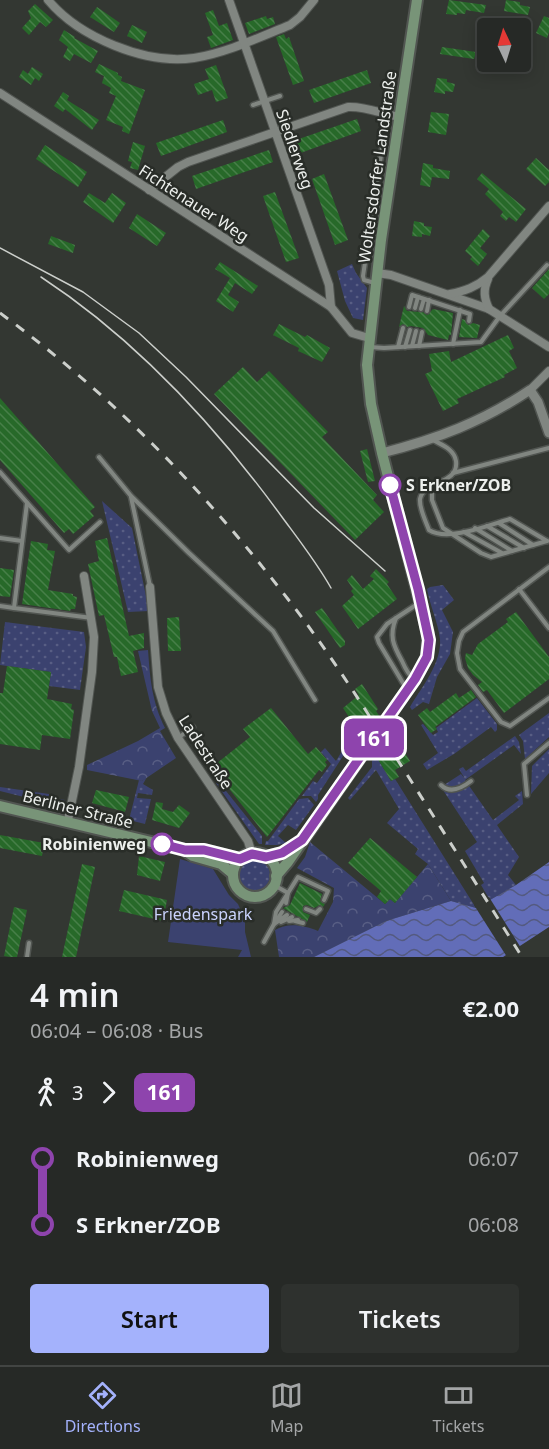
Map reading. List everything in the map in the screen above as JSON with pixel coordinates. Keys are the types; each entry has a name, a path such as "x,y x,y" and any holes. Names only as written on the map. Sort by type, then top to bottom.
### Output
{"main road":[{"name":"Woltersdorfer Landstraße","path":"275,880 412,684 423,665 429,648 421,602 382,453 368,385 368,342 376,278 417,0"},
{"name":"Berliner Straße","path":"0,806 68,820 185,850 204,850 240,859"},
{"path":"266,857 274,865 275,880 265,895 251,897 239,891 233,880 233,874 240,859 252,854 266,857 286,852 302,840"},
{"name":"Berliner Straße","path":"185,850 193,856 222,864 233,874"}],"street":[{"path":"48,0 65,17 108,43 149,56 171,60 195,58 290,25 314,0"},
{"name":"Siedlerweg","path":"229,0 329,285 331,307"},
{"name":"Fichtenauer Weg","path":"0,93 331,307 352,333 368,342"},
{"path":"149,190 178,167 348,106 361,106 400,117"},
{"path":"448,294 479,285 549,206"},
{"path":"376,278 387,274 489,309 549,347"},
{"path":"488,277 484,299 489,309"},
{"path":"382,453 432,440 496,412 530,390 549,370"},
{"path":"530,390 538,402 549,433"},
{"path":"68,820 79,767 92,672 94,637 84,576"},
{"name":"Ladestraße","path":"150,587 158,687 166,712 178,738 248,841 252,854"}],"lane":[{"path":"253,105 280,96"},
{"path":"376,278 364,280 363,276 387,115"},
{"path":"368,342 405,347 453,345 465,341 481,342 500,316 547,265"},
{"path":"415,308 419,284"},
{"path":"409,307 412,295 470,314 469,321"},
{"path":"422,309 427,300"},
{"path":"427,300 427,311"},
{"path":"453,345 460,310"},
{"path":"398,347 403,328"},
{"path":"405,347 410,330"},
{"path":"412,346 416,331"},
{"path":"419,346 422,332"},
{"path":"432,440 452,452 456,465 448,478 426,490 420,498 428,528 433,533 451,535 510,519 548,541"},
{"path":"453,473 549,448"},
{"path":"99,457 130,496 273,631 315,700"},
{"path":"0,472 69,549 100,522"},
{"path":"432,487 431,495 442,528 491,557 548,541"},
{"path":"130,496 150,587"},
{"path":"14,608 27,503"},
{"path":"498,522 534,545"},
{"path":"487,525 524,548"},
{"path":"475,528 513,551"},
{"path":"463,531 502,554"},
{"path":"0,538 22,541"},
{"path":"549,567 463,632 457,653 460,669 501,722 507,725 510,726 549,698"},
{"path":"519,589 549,628"},
{"path":"396,617 392,629 393,646 412,684 403,683 377,637 379,632 396,617 421,602"},
{"path":"0,606 92,618"},
{"path":"178,738 193,727"},
{"path":"527,795 524,764 549,743"},
{"path":"441,785 444,788 454,789 471,781"},
{"path":"274,924 276,912 298,877 328,891 324,900"},
{"path":"275,880 288,893 289,902"},
{"path":"308,911 316,914 320,909"},
{"path":"264,942 282,912"},
{"path":"274,924 287,915"},
{"path":"274,924 292,919 298,920"},
{"path":"292,919 303,923"},
{"path":"27,957 29,943"}],"green space":[{"path":"352,264 367,288 363,320 353,318 345,301 337,271"},
{"path":"102,501 132,528 149,611 128,612"},
{"path":"443,585 454,600 442,610 453,632 450,654 437,677 429,704 423,702 412,710 410,707 430,675 440,648 439,633 427,589"},
{"path":"5,622 84,632 86,647 80,690 49,686 51,672 0,665"},
{"path":"148,650 152,690 165,728 160,731 176,758 142,781 87,770 87,765 160,728 152,711 138,651"},
{"path":"477,698 497,724 497,730 495,732 491,727 427,770 423,764 438,753 421,725 423,724 433,735 438,732 436,728"},
{"path":"549,713 549,737 525,759 523,741 519,735"},
{"path":"515,736 519,742 521,754 514,745 465,780 493,820 519,800 515,796 522,791 523,804 497,825 519,857 508,875 516,885 490,900 481,885 484,883 465,851 477,842 441,787 461,774 465,779 459,769 463,767 466,771"},
{"path":"350,738 352,742 318,795 316,802 311,796 302,796 313,781 317,783 331,764 321,752 325,748 336,761"},
{"path":"549,749 549,773 531,794 532,766"},
{"path":"376,756 391,781 395,779 476,908 451,901 428,864 415,854 418,849 387,823 399,809 376,770 350,800 348,798 372,767 372,761"},
{"path":"147,777 143,784 153,790 152,795 138,793 137,798 151,799 145,824 129,820 139,780 142,781"},
{"path":"218,781 262,836 262,844 259,844 216,783"},
{"path":"0,787 49,794 49,798 65,800 56,805 0,791"},
{"path":"308,798 314,805 296,830 288,825 278,836 286,843 265,845 299,799"},
{"path":"310,842 385,904 390,899 395,903 428,864 451,901 386,921 314,957 279,957 275,930 296,925 318,931 333,902 334,888 297,868 305,857"},
{"name":"Friedenspark","path":"180,859 213,869 229,895 238,904 245,920 245,932 251,957 238,957 242,950 168,942"},
{"path":"254,859 265,864 270,875 265,886 254,891 243,886 238,875 243,864"}],"water":[{"path":"549,862 549,927 503,957 314,957 386,921 451,901 476,908 516,885"}],"pier":[{"path":"489,897 521,948 507,957 474,905"}],"building":[{"path":"449,0 486,5 484,13 466,10 465,14 446,14"},
{"path":"506,0 520,2 520,5 530,7 528,15 504,11"},
{"path":"35,4 53,20 46,27 40,22 29,35 22,28 31,18 28,11"},
{"path":"97,7 120,23 114,32 90,17"},
{"path":"213,10 219,26 227,23 233,40 211,48 207,37 213,35 205,13"},
{"path":"266,16 267,19 273,17 275,24 249,34 245,23"},
{"path":"544,16 549,18 547,38 536,33"},
{"path":"132,25 147,32 142,43 127,36"},
{"path":"64,30 98,51 91,63 74,54 70,61 63,57 68,47 59,40"},
{"path":"284,34 286,39 289,37 304,81 293,85 276,37"},
{"path":"442,47 476,52 474,59 440,54"},
{"path":"99,64 118,73 122,77 121,81 145,90 129,134 122,131 123,127 106,120 116,96 109,93 111,88 102,83 104,76 95,72"},
{"path":"216,65 228,98 216,102 212,90 198,95 194,84 209,79 205,69"},
{"path":"32,67 43,74 39,81 35,78 31,85 19,77 23,70 28,74"},
{"path":"367,70 371,83 314,103 309,90"},
{"path":"437,78 447,79 447,82 455,84 453,92 445,91 445,94 434,92"},
{"path":"63,92 69,96 67,100 99,120 92,130 65,109 63,112 54,106"},
{"path":"431,112 449,114 446,135 428,132"},
{"path":"357,119 361,131 295,155 290,142"},
{"path":"223,120 227,132 161,156 156,143"},
{"path":"133,142 145,146 138,170 130,168 132,162 128,161"},
{"path":"45,145 87,172 78,187 36,159"},
{"path":"269,150 273,162 196,189 192,176"},
{"path":"536,158 549,170 549,182 545,186 526,169"},
{"path":"423,163 433,165 433,168 450,171 449,179 432,177 430,187 420,185"},
{"path":"482,173 526,209 516,222 509,217 506,221 500,216 503,212 485,194 489,189 477,179"},
{"path":"324,174 348,240 335,245 312,179"},
{"path":"275,192 299,258 286,262 263,196"},
{"path":"89,193 105,203 112,193 126,203 113,223 83,202"},
{"path":"137,214 166,233 157,246 129,228"},
{"path":"414,221 432,227 430,236 422,234 422,237 412,236"},
{"path":"483,229 490,236 480,248 487,254 478,266 465,251"},
{"path":"51,236 75,245 73,253 48,244"},
{"path":"220,262 258,286 252,294 235,283 228,295 239,302 233,312 216,301 230,278 215,269"},
{"path":"549,269 549,294 544,299 532,288"},
{"path":"404,306 407,311 423,312 427,315 433,309 453,313 451,335 448,340 428,335 423,328 407,327 403,324 399,327"},
{"path":"462,319 468,325 473,323 480,325 477,338 459,337"},
{"path":"279,324 305,337 307,335 330,348 322,362 298,351 299,348 273,335"},
{"path":"508,335 514,348 509,351 517,368 504,375 505,377 457,399 459,403 443,411 425,374 432,371 429,354 449,351 451,362"},
{"path":"243,367 257,382 269,371 328,432 322,437 377,495 373,500 384,512 355,540 214,394"},
{"path":"0,398 95,507 90,511 94,516 73,534 69,529 64,533 0,460"},
{"path":"367,449 375,481 368,482 360,451"},
{"path":"107,538 129,636 144,633 144,648 133,651 138,672 121,676 104,615 99,616 88,564 99,561 95,541"},
{"path":"31,541 48,544 47,550 55,551 48,590 73,594 77,597 75,609 70,611 22,604"},
{"path":"0,568 14,570 10,597 0,596"},
{"path":"376,569 389,582 387,584 397,599 358,629 342,606 354,595 347,580 352,575 363,589 374,579 370,576"},
{"path":"322,608 345,641 345,645 340,648 315,612"},
{"path":"516,612 549,657 549,679 504,713 487,690 483,692 478,685 482,682 468,668 465,658 466,653 472,655 478,644 508,622 506,619"},
{"path":"179,617 181,651 168,651 167,618"},
{"path":"7,666 51,672 47,699 72,704 71,709 74,710 70,739 42,735 40,750 0,744 0,693 3,693"},
{"path":"362,684 378,709 376,711 380,717 367,736 363,730 359,732 343,708 359,695 355,689"},
{"path":"471,690 476,697 435,727 437,729 431,733 418,715 427,708 430,712 456,693 459,698"},
{"path":"271,708 308,754 316,747 327,760 325,762 327,765 322,772 319,770 267,837 212,767 250,737 243,729"},
{"path":"389,730 410,761 395,770 399,777 391,781 376,756 379,754 376,749"},
{"path":"96,790 129,797 125,812 92,803"},
{"path":"156,802 163,803 162,809 173,812 179,805 190,813 179,828 152,820"},
{"path":"0,835 44,843 42,856 0,848"},
{"path":"370,838 417,877 395,903 390,899 385,904 377,897 381,891 348,863"},
{"path":"139,856 165,862 160,881 137,875"},
{"path":"82,864 95,867 76,957 62,957"},
{"path":"300,883 322,894 320,901 325,904 323,907 320,905 314,908 303,906 303,912 310,915 307,922 283,908 290,905"},
{"path":"124,890 167,900 163,921 119,911"},
{"path":"14,907 27,910 17,957 10,957 4,956"}],"tram line":[{"path":"0,248 83,292 139,333 186,377 314,508 385,571"},
{"path":"41,277 110,328 142,356 202,417 256,483 308,552 331,588"}],"railway":[{"path":"0,313 78,374 150,441 249,550 308,626 348,684 522,957"}],"bus line":[{"name":"161","path":"162,844 185,850 204,850 240,859 252,854 266,857 288,851 302,840 415,679 427,657 429,640 390,485"}],"place":[{"name":"S Erkner/ZOB","path":"390,485"},
{"name":"Robinienweg","path":"162,844"}]}
